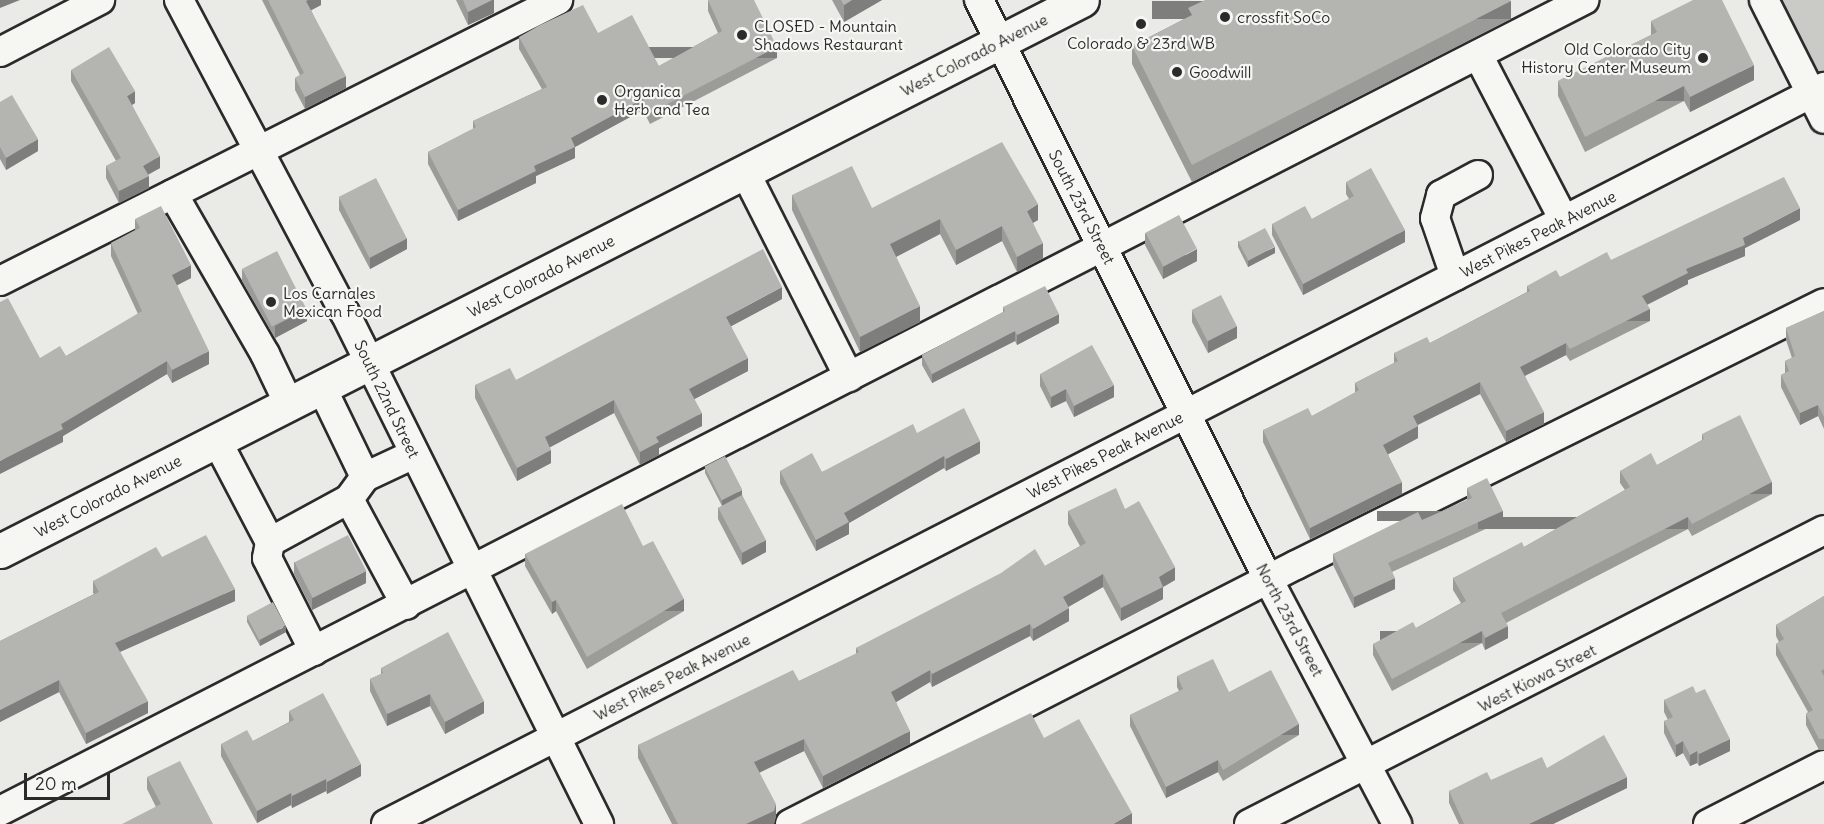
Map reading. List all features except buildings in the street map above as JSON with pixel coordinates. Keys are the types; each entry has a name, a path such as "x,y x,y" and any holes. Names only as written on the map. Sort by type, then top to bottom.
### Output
{"main road":[{"name":"West Colorado Avenue","path":"0,551 1082,0"}],"street":[{"path":"0,52 100,0"},
{"name":"South 22nd Street","path":"179,0 369,363 599,824"},
{"path":"0,281 558,0"},
{"name":"South 23rd Street","path":"979,0 1186,414"},
{"path":"0,811 1584,0"},
{"path":"1764,0 1817,90 1824,119"},
{"path":"1478,55 1564,220"},
{"name":"West Pikes Peak Avenue","path":"386,824 1817,90"},
{"path":"746,172 849,377"},
{"path":"1455,276 1435,218 1441,195 1478,175"},
{"path":"173,194 265,354 290,404"},
{"path":"790,824 1268,579 1824,303"},
{"path":"321,388 357,488 406,605"},
{"name":"North 23rd Street","path":"1186,414 1268,579 1397,824"},
{"path":"217,441 270,542 267,558 314,651"},
{"path":"270,542 414,454"},
{"name":"West Kiowa Street","path":"1250,824 1824,530"},
{"path":"1708,824 1824,765"}],"shaded area":[{"path":"1764,0 1824,0 1824,87"}],"place":[{"name":"crossfit SoCo","path":"1225,17"},
{"name":"Colorado & 23rd WB","path":"1141,24"},
{"name":"CLOSED - Mountain Shadows Restaurant","path":"742,35"},
{"name":"Old Colorado City History Center Museum","path":"1703,58"},
{"name":"Goodwill","path":"1177,72"},
{"name":"Organica Herb and Tea","path":"602,100"},
{"name":"Los Carnales Mexican Food","path":"271,302"}]}
